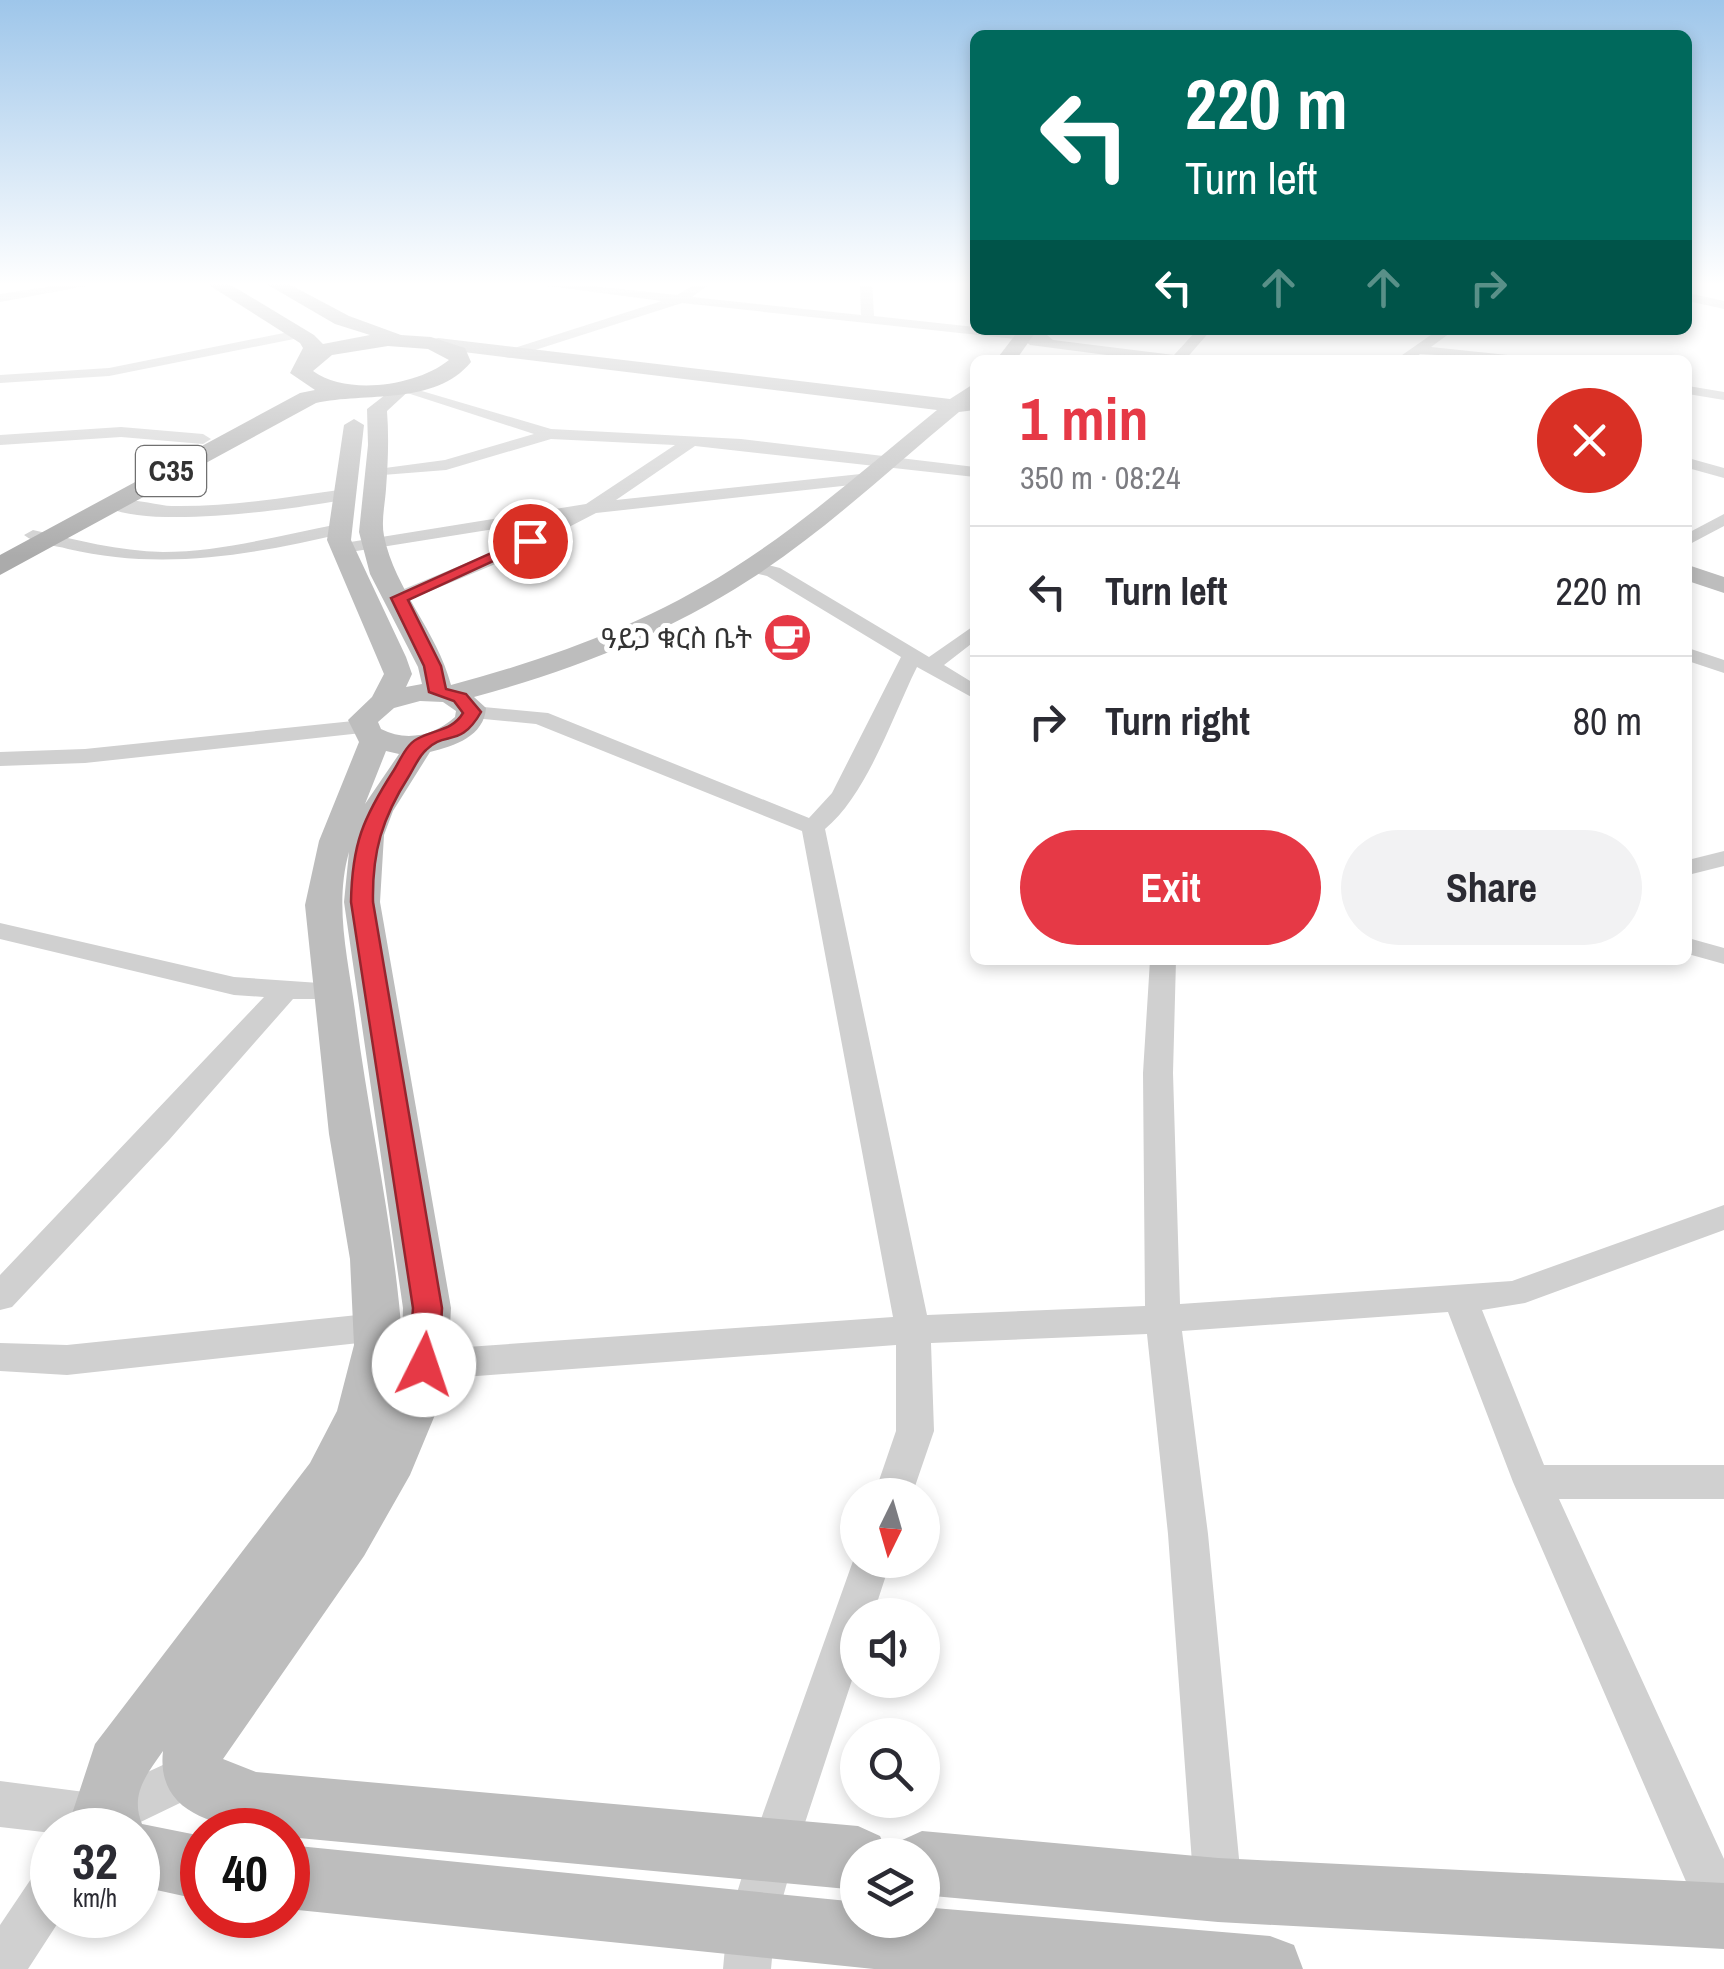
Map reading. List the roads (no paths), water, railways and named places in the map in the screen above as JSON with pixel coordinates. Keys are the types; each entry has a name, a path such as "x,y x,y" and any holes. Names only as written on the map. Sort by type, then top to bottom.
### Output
{"main road":[{"name":"C35","path":"0,566 203,439 285,397 298,374"},
{"name":"C35","path":"307,374 313,383 347,390"},
{"name":"C35","path":"0,552 112,504 317,394 403,387 440,374"},
{"path":"280,413 322,410 354,416"}],"street":[{"path":"0,380 83,374"},
{"path":"632,374 965,412"},
{"path":"653,374 711,382"},
{"path":"0,759 85,756 385,728 463,728 458,702 432,666 383,574 371,532 378,410 403,387 550,434 691,442 970,471"},
{"path":"145,1808 191,1774 194,1744 248,1676 345,1538 392,1459 412,1410 424,1365 428,1308 362,902 367,836 377,811 385,728 398,674 392,654 354,580 342,538 355,440 354,401 347,390"},
{"path":"1692,391 1724,396"},
{"path":"762,570 891,460 965,412"},
{"path":"458,702 579,671 655,639 920,463 965,412"},
{"path":"2,439 142,432 203,439"},
{"path":"376,473 446,466 550,434"},
{"path":"399,598 500,556 592,510 691,442"},
{"path":"1692,465 1724,473"},
{"path":"41,537 118,553 166,557 342,538 374,544 652,499 870,478"},
{"path":"112,504 152,511 197,512 346,494"},
{"path":"1692,538 1724,519"},
{"path":"1692,561 1724,571"},
{"path":"762,570 970,690"},
{"path":"1692,574 1724,585"},
{"path":"813,827 832,811 844,793 921,660 970,635"},
{"path":"1692,655 1724,667"},
{"path":"113,1808 116,1765 328,1479 362,1413 378,1344 373,1259 350,1134 324,905 324,872 336,835 400,696 458,702 540,718 813,827"},
{"path":"813,827 912,1330 915,1431 899,1478"},
{"path":"1692,867 1724,858"},
{"path":"0,931 234,986 334,993"},
{"path":"1692,947 1724,956"},
{"path":"1163,965 1158,1073 1164,1319 1188,1534 1218,1890"},
{"path":"3,1290 287,989"},
{"path":"424,1365 912,1330 1461,1300 1513,1294 1724,1217"},
{"path":"940,1866 1218,1890 1724,1914 1532,1482 1461,1300"},
{"path":"0,1357 66,1360 376,1328"},
{"path":"1532,1482 1724,1482"},
{"path":"749,1948 774,1850 865,1578"},
{"path":"191,1774 222,1794 256,1803 840,1856"},
{"path":"0,1804 30,1812"},
{"path":"310,1881 749,1948 1270,1969"},
{"path":"0,1968 30,1923"}],"place":[{"name":"ዓይጋ ቁርስ ቤት","path":"787,638"}]}
